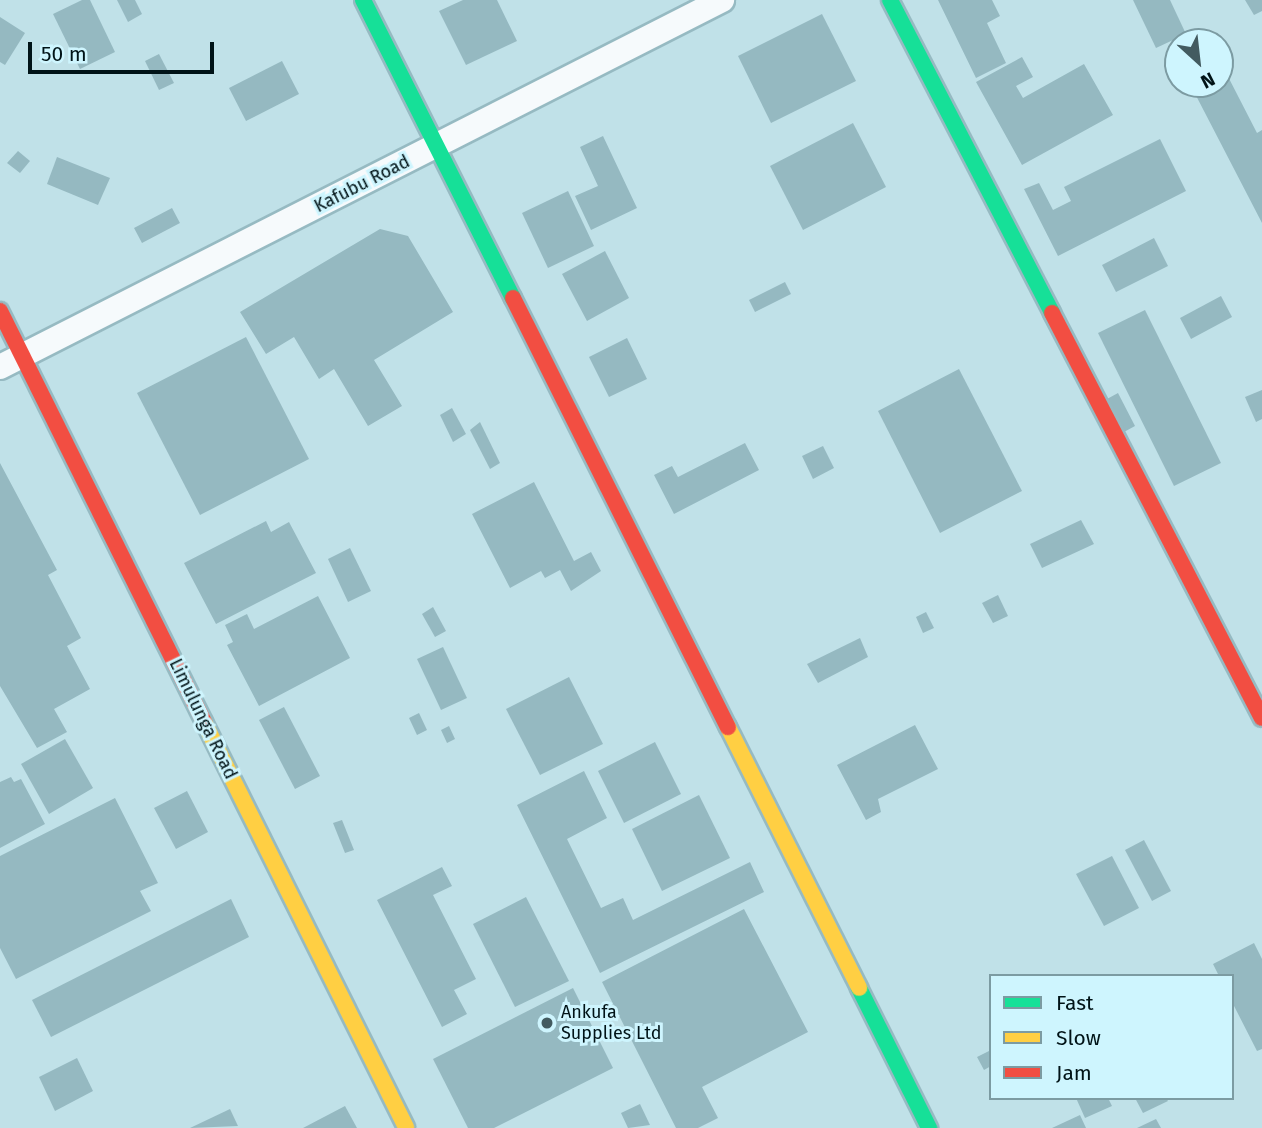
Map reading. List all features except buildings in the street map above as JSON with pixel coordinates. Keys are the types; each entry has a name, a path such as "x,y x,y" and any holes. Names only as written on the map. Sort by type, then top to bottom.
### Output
{"street":[{"path":"363,0 929,1128"},
{"name":"Kafubu Road","path":"0,368 722,0"},
{"path":"890,0 1262,718"},
{"name":"Limulunga Road","path":"0,311 406,1128"}],"traffic: fast":[{"path":"363,0 513,298"},
{"path":"890,0 1052,313"},
{"path":"859,988 929,1128"}],"traffic: slow":[{"path":"204,722 406,1128"},
{"path":"728,727 859,988"}],"traffic: jam":[{"path":"513,298 728,727"},
{"path":"0,311 204,722"},
{"path":"1052,313 1262,718"}],"place":[{"name":"Ankufa Supplies Ltd","path":"547,1023"}]}
